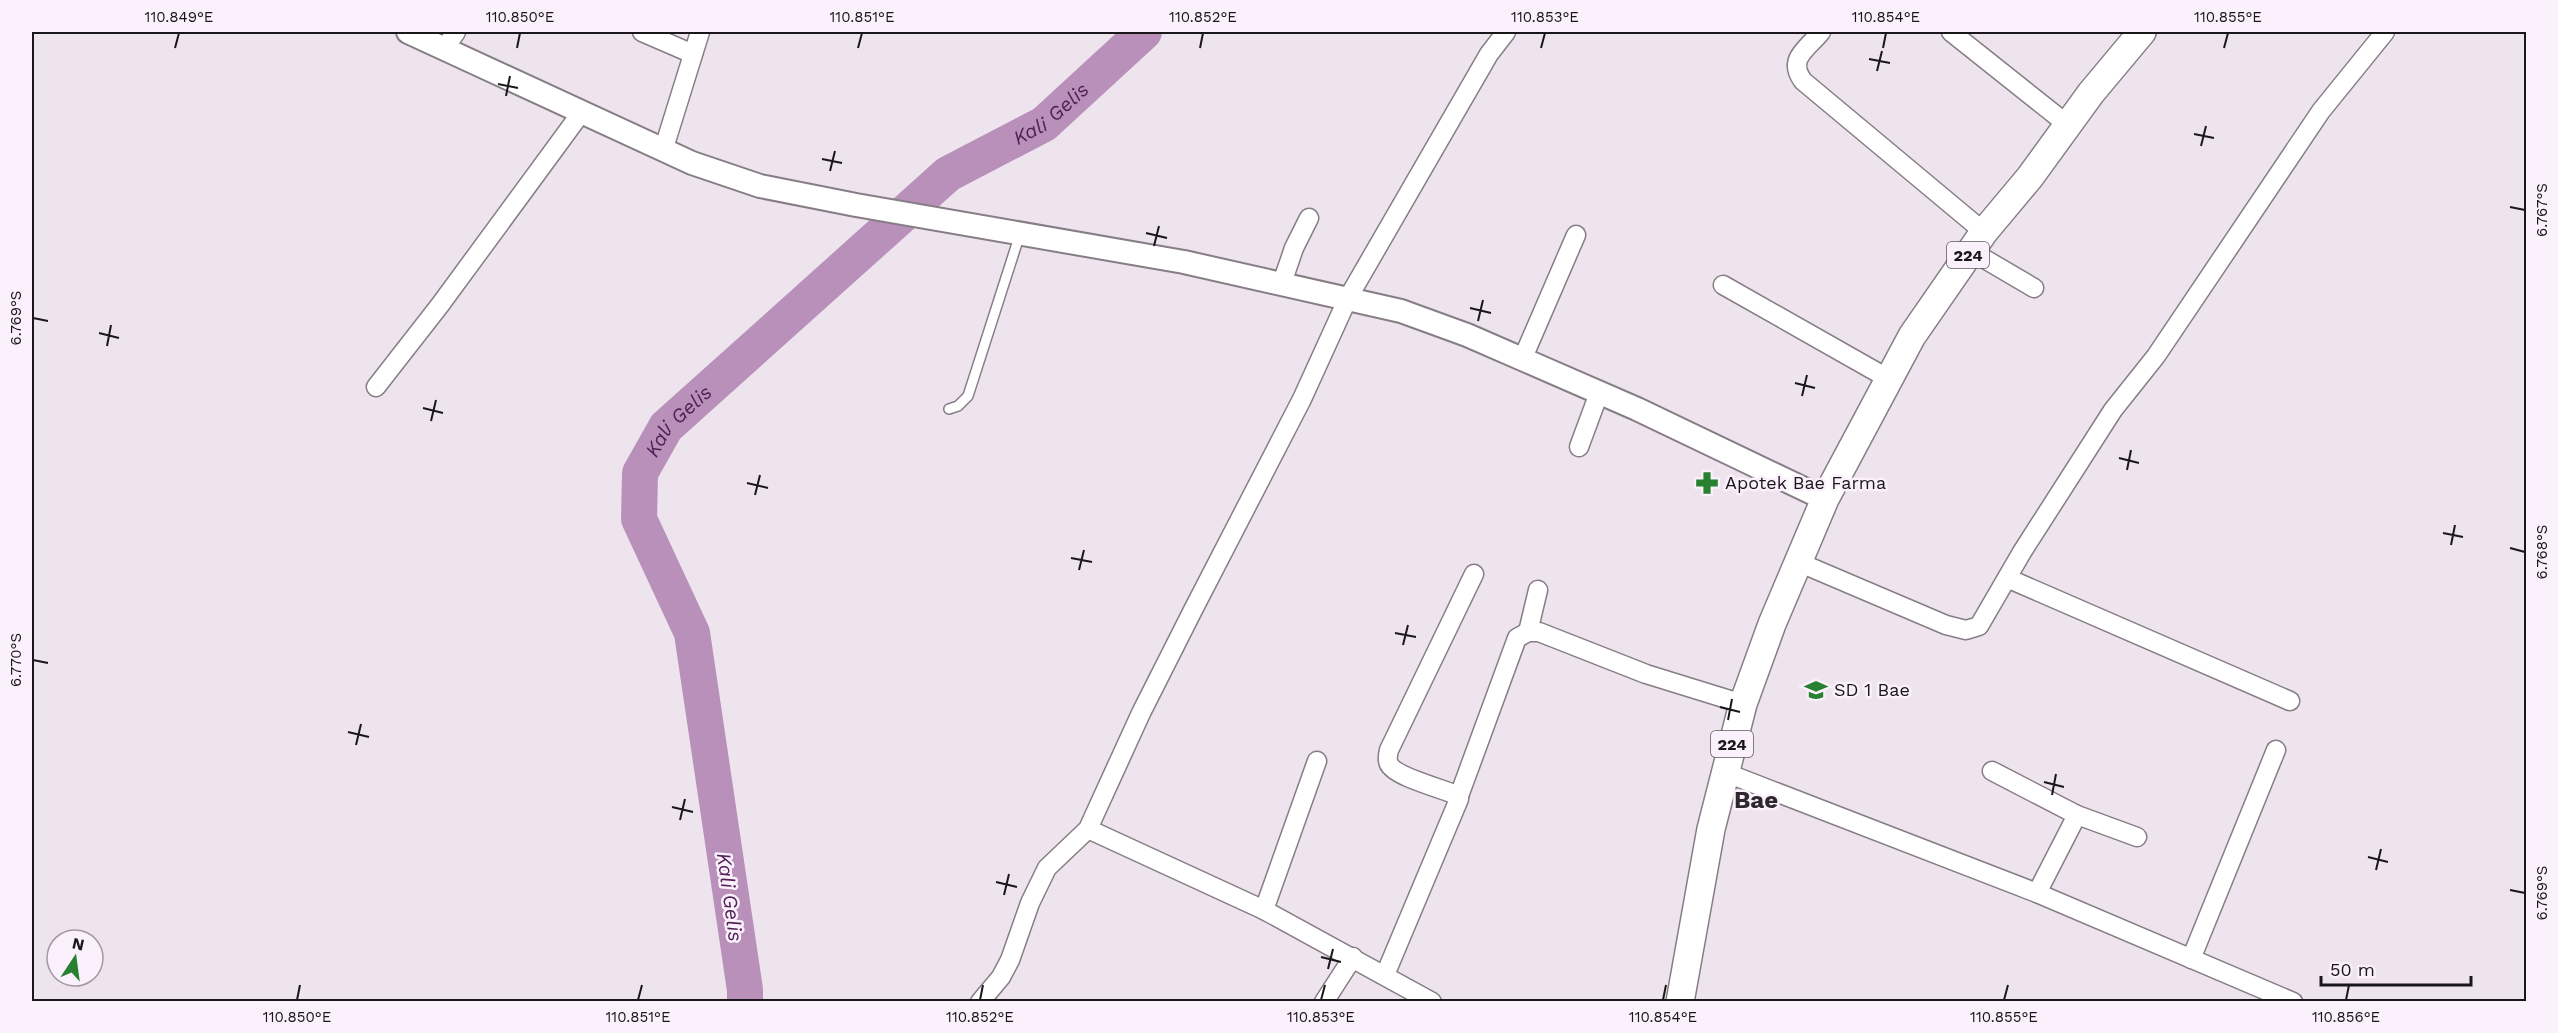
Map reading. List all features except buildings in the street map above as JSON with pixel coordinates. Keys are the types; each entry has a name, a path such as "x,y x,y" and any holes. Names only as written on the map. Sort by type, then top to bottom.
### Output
{"main road":[{"name":"224","path":"1680,1002 1711,829 1743,704 1772,624 1825,499 1912,336 1977,242 2142,32"}],"street":[{"path":"408,32 450,40 581,113 663,151 723,175 760,186 1184,262 1401,311 1467,335 1599,393 1825,499"},
{"path":"642,32 693,54"},
{"path":"663,151 700,32"},
{"path":"980,1002 1001,977 1010,960 1030,903 1047,868 1088,829 1182,631 1302,399 1348,298 1489,54 1506,32"},
{"path":"1821,32 1797,61 1796,72 1803,81 1977,242 2034,288"},
{"path":"1951,32 1974,38 2068,125"},
{"path":"1798,562 1946,625 1966,630 1979,626 2114,410 2156,357 2321,111 2385,32"},
{"path":"376,387 440,305 581,113"},
{"path":"1282,283 1294,248 1309,218"},
{"path":"1522,360 1576,235"},
{"path":"1724,285 1889,379"},
{"path":"1579,447 1599,393"},
{"path":"1459,796 1402,775 1389,765 1388,760 1393,739 1474,574"},
{"path":"2007,578 2290,701"},
{"path":"1528,632 1538,590"},
{"path":"1384,975 1458,804 1517,638 1528,632 1539,632 1646,674 1743,704"},
{"path":"2191,959 2276,750"},
{"path":"1264,910 1317,761"},
{"path":"1992,771 2077,815 2137,837"},
{"path":"1724,772 2037,893 2293,1002"},
{"path":"2037,893 2077,815"},
{"path":"1088,829 1264,910 1432,1002"},
{"path":"1324,1002 1353,957"}],"lane":[{"path":"949,409 964,402 971,390 1020,234"}],"waterway":[{"name":"Kali Gelis","path":"745,1002 692,633 639,519 640,473 666,427 948,174 1044,124 1144,32"}],"place":[{"name":"Apotek Bae Farma","path":"1707,483"},
{"name":"SD 1 Bae","path":"1816,690"}],"district":[{"name":"Bae","path":"1756,800"}]}
